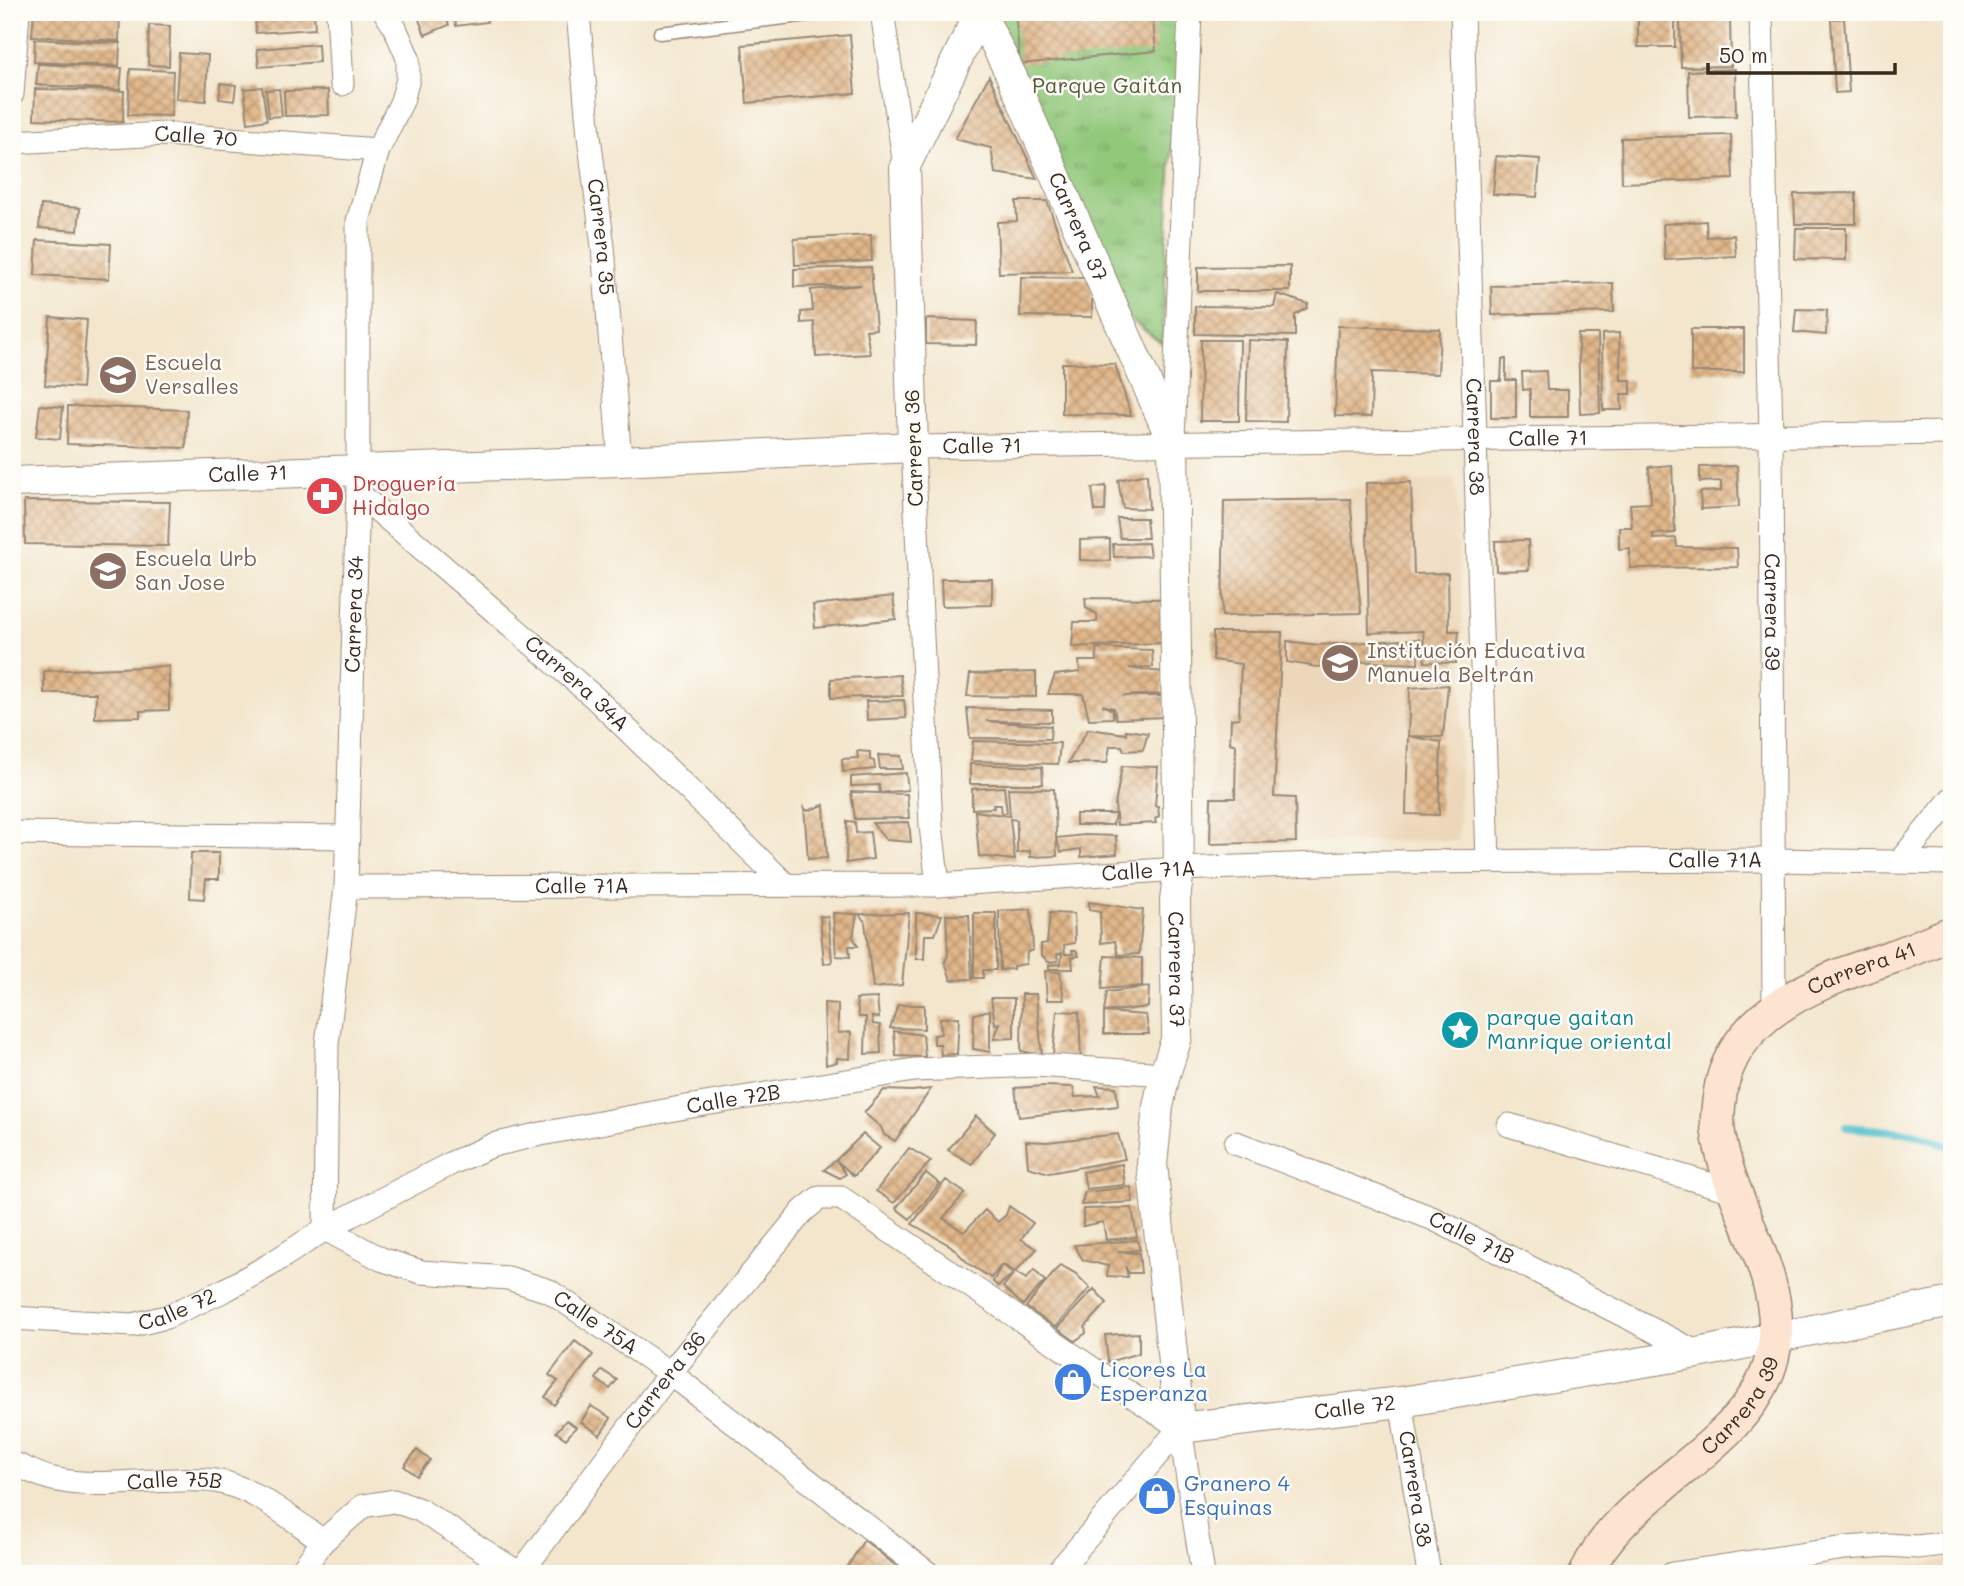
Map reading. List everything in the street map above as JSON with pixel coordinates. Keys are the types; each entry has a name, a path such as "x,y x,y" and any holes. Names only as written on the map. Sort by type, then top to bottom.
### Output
{"main road":[{"name":"Carrera 41","path":"1774,1009 1846,972 1952,933"},
{"name":"Carrera 39","path":"1586,1574 1594,1554 1624,1521 1741,1414 1769,1367 1777,1337 1773,1301 1765,1267 1735,1192 1718,1136 1717,1118 1722,1085 1732,1057 1760,1020 1774,1009"}],"street":[{"path":"12,94 18,12"},
{"path":"338,12 342,84"},
{"name":"Carrera 34","path":"325,1229 327,1044 346,887 348,837 358,481 358,221 377,150 402,101 408,79 408,58 396,28 385,12"},
{"name":"Carrera 35","path":"578,12 589,136 603,247 620,461"},
{"name":"Carrera 36","path":"882,12 905,166 913,447 932,826 938,886"},
{"path":"905,166 980,12"},
{"name":"Carrera 37","path":"980,12 1011,75 1173,443"},
{"name":"Carrera 37","path":"1190,12 1173,443 1179,869 1175,900 1177,1037 1158,1107 1152,1164 1180,1428 1203,1574"},
{"name":"Carrera 38","path":"1462,12 1488,861"},
{"name":"Carrera 39","path":"1761,12 1771,435 1774,1009"},
{"name":"Calle 70","path":"12,142 164,134 377,150"},
{"name":"Calle 71","path":"12,482 358,481 620,461 913,447 1952,433"},
{"name":"Carrera 34A","path":"358,481 595,698 786,885"},
{"path":"1899,861 1952,798"},
{"path":"12,833 348,837"},
{"name":"Calle 71A","path":"346,887 938,886 1179,869 1376,862 1773,860 1952,863"},
{"name":"Calle 72B","path":"325,1229 493,1144 680,1108 914,1070 1036,1065 1165,1074"},
{"path":"1509,1125 1735,1192"},
{"name":"Calle 71B","path":"1236,1143 1434,1219 1698,1353"},
{"name":"Carrera 36","path":"520,1574 670,1373 803,1210 819,1198 841,1198 1180,1428"},
{"name":"Calle 72","path":"12,1318 134,1325 166,1317 225,1290 325,1229"},
{"name":"Calle 75A","path":"325,1229 381,1259 421,1272 508,1278 550,1291 670,1373 929,1574"},
{"name":"Calle 72","path":"1180,1428 1401,1402 1698,1353 1952,1303"},
{"name":"Carrera 38","path":"1401,1402 1429,1574"},
{"path":"1056,1574 1180,1428"},
{"name":"Calle 75B","path":"12,1463 53,1479 102,1483 216,1481 250,1493 323,1541"},
{"path":"299,1574 323,1541 363,1506 394,1501 420,1510 520,1574"},
{"path":"1672,1574 1845,1548 1888,1545 1917,1547 1952,1543"}],"lane":[{"path":"660,33 833,12"}],"shaded area":[{"name":"Institución Educativa Manuela Beltrán","path":"1455,478 1462,603 1458,840 1210,844 1224,501"},
{"path":"1952,1560 1952,1574 1898,1574 1897,1566"}],"green space":[{"name":"Parque Gaitán","path":"980,12 1189,12 1189,34 1171,155 1162,344 1112,304"}],"building":[{"path":"34,12 120,12 119,41 32,36"},
{"path":"416,12 444,12 449,25 425,35"},
{"path":"454,12 486,12 487,22 456,26"},
{"path":"1015,12 1152,12 1156,51 1020,64"},
{"path":"314,13 315,29 256,33 255,18"},
{"path":"1675,17 1675,47 1638,47 1638,18"},
{"path":"1730,18 1731,66 1681,67 1680,19"},
{"path":"1844,18 1849,92 1835,93 1831,19"},
{"path":"149,25 170,26 169,66 148,65"},
{"path":"850,35 855,93 747,103 742,45"},
{"path":"35,39 120,43 119,66 34,62"},
{"path":"318,44 319,62 259,67 257,49"},
{"path":"179,53 208,55 206,101 176,99"},
{"path":"38,64 122,68 120,90 36,85"},
{"path":"130,69 173,71 171,116 128,115"},
{"path":"1735,69 1736,116 1689,117 1688,71"},
{"path":"989,76 1037,179 995,173 991,148 955,139"},
{"path":"221,83 236,85 234,101 219,99"},
{"path":"262,87 267,120 248,123 244,89"},
{"path":"35,89 124,91 123,122 34,119"},
{"path":"279,89 282,116 269,117 266,90"},
{"path":"328,90 329,115 285,116 284,91"},
{"path":"1731,135 1733,179 1622,183 1621,138"},
{"path":"1496,156 1540,159 1537,197 1493,194"},
{"path":"1856,193 1856,224 1795,224 1794,194"},
{"path":"1016,201 1047,201 1072,271 999,273 997,222 1017,221"},
{"path":"41,205 80,208 78,231 39,228"},
{"path":"1706,221 1707,237 1734,235 1736,256 1665,260 1663,224"},
{"path":"1796,228 1846,228 1846,260 1795,259"},
{"path":"871,235 872,261 795,265 794,239"},
{"path":"37,240 111,244 109,279 35,275"},
{"path":"1290,266 1290,291 1198,291 1198,267"},
{"path":"871,267 876,329 866,330 870,354 816,357 814,322 801,323 801,312 813,311 811,290 862,285 794,287 794,269"},
{"path":"1021,277 1092,278 1092,317 1020,316"},
{"path":"1613,283 1614,312 1492,315 1491,286"},
{"path":"1277,294 1308,304 1307,308 1295,315 1295,336 1195,334 1195,306 1274,307"},
{"path":"1796,309 1827,310 1826,335 1794,332"},
{"path":"50,317 87,320 82,388 45,385"},
{"path":"926,319 977,321 976,345 926,344"},
{"path":"1338,326 1440,329 1438,374 1372,372 1371,417 1335,416"},
{"path":"1691,329 1744,329 1744,372 1691,372"},
{"path":"1619,333 1621,380 1631,380 1631,394 1621,394 1622,410 1603,410 1602,334"},
{"path":"1578,334 1598,334 1600,413 1580,414"},
{"path":"1201,340 1240,340 1239,421 1200,421"},
{"path":"1248,340 1288,342 1286,422 1246,421"},
{"path":"1502,359 1506,359 1506,380 1516,380 1516,418 1491,418 1491,381 1501,381"},
{"path":"1062,363 1115,364 1131,415 1062,414"},
{"path":"1546,371 1547,390 1568,390 1568,417 1530,417 1530,389 1523,390 1522,372"},
{"path":"40,405 63,407 60,439 36,437"},
{"path":"68,406 187,410 186,448 67,444"},
{"path":"1672,465 1675,533 1653,534 1653,539 1676,538 1677,547 1737,548 1738,567 1630,568 1630,548 1619,549 1619,527 1632,527 1630,504 1651,503 1649,467"},
{"path":"1737,466 1739,507 1701,509 1700,492 1721,491 1721,481 1700,482 1700,467"},
{"path":"1147,474 1149,509 1123,508 1118,480"},
{"path":"1411,482 1414,574 1448,573 1449,631 1459,631 1456,663 1425,662 1423,631 1369,633 1366,483"},
{"path":"1106,486 1105,511 1095,511 1092,488"},
{"path":"1350,499 1361,613 1222,616 1224,501"},
{"path":"24,501 170,502 168,546 25,544"},
{"path":"1117,518 1146,518 1148,538 1120,538"},
{"path":"1110,539 1110,561 1080,560 1080,540"},
{"path":"1528,540 1529,570 1496,571 1495,541"},
{"path":"1148,543 1150,556 1114,557 1113,544"},
{"path":"941,579 992,579 992,605 942,606"},
{"path":"893,596 896,619 815,628 813,605"},
{"path":"1085,598 1161,599 1163,643 1072,647 1074,622 1097,622 1097,614 1086,608"},
{"path":"1213,632 1282,632 1274,797 1295,798 1296,842 1210,844 1211,798 1235,798 1236,745 1230,743 1231,719 1239,718 1241,664 1213,660"},
{"path":"1419,639 1418,664 1348,661 1317,667 1287,662 1287,641 1318,645"},
{"path":"1096,648 1152,650 1153,667 1129,668 1162,672 1163,694 1123,696 1165,696 1165,717 1116,719 1114,708 1102,705 1113,710 1113,718 1089,719 1083,694 1048,694 1055,675 1080,672 1079,661 1097,661"},
{"path":"169,666 169,710 140,711 140,717 95,718 96,693 44,693 44,671"},
{"path":"1036,672 1036,697 967,696 970,674"},
{"path":"900,675 903,696 831,698 831,679"},
{"path":"1448,685 1443,737 1408,736 1410,688"},
{"path":"904,700 906,718 867,720 866,701"},
{"path":"967,708 1052,710 1052,722 986,721 1051,726 1050,739 970,738"},
{"path":"1088,729 1126,734 1126,730 1148,733 1143,750 1124,751 1122,746 1110,746 1107,763 1068,763"},
{"path":"1408,736 1441,742 1439,815 1406,814"},
{"path":"973,741 1060,743 1058,764 971,761"},
{"path":"857,751 870,752 870,760 874,761 875,769 843,772 842,759 858,758"},
{"path":"878,755 901,756 903,769 880,769"},
{"path":"970,764 1042,767 1043,784 970,784"},
{"path":"1122,766 1158,767 1155,806 1158,806 1159,816 1155,819 1156,823 1117,825 1115,805"},
{"path":"906,773 908,790 880,793 879,785 851,786 851,777"},
{"path":"1004,787 1007,813 1002,814 1001,805 972,809 972,789"},
{"path":"1008,788 1054,789 1057,856 1030,857 1030,851 1017,853 1017,820 1010,819 1015,860 979,856 975,811 1010,816"},
{"path":"851,792 907,794 909,818 855,819"},
{"path":"824,805 827,858 808,859 804,807 807,811"},
{"path":"1076,814 1115,814 1113,825 1076,825"},
{"path":"847,821 855,822 856,833 870,832 873,859 846,863"},
{"path":"909,822 911,842 886,840 872,823"},
{"path":"1116,836 1117,854 1081,857 1081,849 1061,852 1056,838"},
{"path":"191,853 219,853 219,879 206,879 204,899 190,898"},
{"path":"1089,902 1143,910 1139,954 1118,955 1115,941 1101,943 1100,912 1089,910"},
{"path":"1031,909 1033,950 1027,952 1026,964 1000,970 999,911"},
{"path":"833,913 857,914 853,937 858,946 849,946 850,957 836,956"},
{"path":"909,913 902,985 873,988 865,922 859,914"},
{"path":"916,913 942,915 935,935 925,935 924,959 916,959"},
{"path":"974,913 996,913 996,970 983,970 983,978 974,978"},
{"path":"1050,913 1074,914 1075,943 1064,945 1065,954 1073,954 1072,950 1076,950 1079,956 1072,957 1073,969 1049,969 1049,965 1061,964 1062,953 1057,954 1058,961 1048,962 1041,954 1041,944 1047,943"},
{"path":"946,915 969,915 972,979 951,980 945,962 948,955"},
{"path":"820,916 828,917 832,962 824,964"},
{"path":"1105,956 1142,958 1142,986 1102,989"},
{"path":"1045,971 1060,972 1064,1000 1047,1000"},
{"path":"1149,987 1148,1007 1104,1012 1107,992"},
{"path":"1022,994 1036,994 1042,1055 1021,1051"},
{"path":"877,998 879,1018 872,1017 873,1024 880,1025 881,1053 865,1054 866,1017 859,1017 856,999"},
{"path":"991,998 1014,998 1014,1038 994,1039 1000,1023 995,1024"},
{"path":"824,1003 838,1004 838,1033 851,1032 850,1059 837,1058 837,1062 826,1065"},
{"path":"898,1005 924,1005 924,1029 890,1028"},
{"path":"990,1010 990,1052 973,1049 974,1014"},
{"path":"1057,1011 1079,1012 1081,1059 1053,1055"},
{"path":"1104,1012 1146,1015 1149,1034 1104,1034"},
{"path":"959,1017 957,1054 941,1055 940,1044 934,1044 934,1035 941,1034 940,1018"},
{"path":"894,1031 923,1035 925,1057 896,1056"},
{"path":"1096,1086 1116,1087 1118,1106 1019,1117 1015,1088 1073,1087 1075,1097 1100,1096"},
{"path":"931,1089 895,1141 884,1135 881,1127 864,1113 884,1090"},
{"path":"976,1116 995,1133 972,1164 948,1150"},
{"path":"863,1134 880,1148 854,1176 836,1160"},
{"path":"1118,1134 1125,1159 1049,1173 1028,1167 1026,1141 1047,1142"},
{"path":"909,1148 931,1161 894,1203 876,1191"},
{"path":"836,1160 846,1174 840,1178 824,1170"},
{"path":"1122,1164 1125,1185 1086,1189 1083,1172"},
{"path":"926,1173 940,1184 910,1219 896,1208"},
{"path":"946,1180 965,1193 943,1218 964,1232 985,1210 998,1222 1006,1215 1009,1206 1033,1223 1021,1239 1037,1249 1015,1272 1002,1264 991,1278 969,1264 951,1246 912,1224"},
{"path":"1131,1187 1133,1202 1081,1205 1085,1192"},
{"path":"1132,1208 1137,1237 1106,1240 1103,1222 1083,1226 1083,1209"},
{"path":"1137,1240 1140,1250 1118,1252 1139,1253 1141,1273 1129,1273 1125,1266 1128,1277 1107,1276 1108,1266 1083,1260 1074,1245"},
{"path":"1002,1264 1013,1274 998,1286 993,1282"},
{"path":"1060,1265 1075,1273 1090,1288 1055,1327 1026,1307"},
{"path":"1034,1270 1045,1281 1023,1305 1003,1287 1015,1272 1026,1279"},
{"path":"1094,1289 1107,1303 1085,1327 1086,1333 1075,1341 1057,1328"},
{"path":"1139,1333 1139,1353 1108,1362 1105,1335"},
{"path":"575,1341 593,1355 554,1405 545,1397 558,1381 549,1375"},
{"path":"602,1370 617,1380 610,1389 596,1379"},
{"path":"591,1406 611,1418 600,1435 581,1422"},
{"path":"566,1420 576,1427 566,1439 556,1432"},
{"path":"417,1450 430,1460 417,1476 404,1466"},
{"path":"864,1540 901,1570 905,1574 843,1574"}],"waterway":[{"path":"1847,1127 1914,1133 1952,1147"}],"place":[{"name":"Escuela Versalles","path":"118,375"},
{"name":"Droguería Hidalgo","path":"325,496"},
{"name":"Escuela Urb San Jose","path":"108,571"},
{"name":"Institución Educativa Manuela Beltrán","path":"1340,663"},
{"name":"parque gaitan Manrique oriental","path":"1460,1030"},
{"name":"Licores La Esperanza","path":"1073,1382"},
{"name":"Granero 4 Esquinas","path":"1157,1496"}]}
